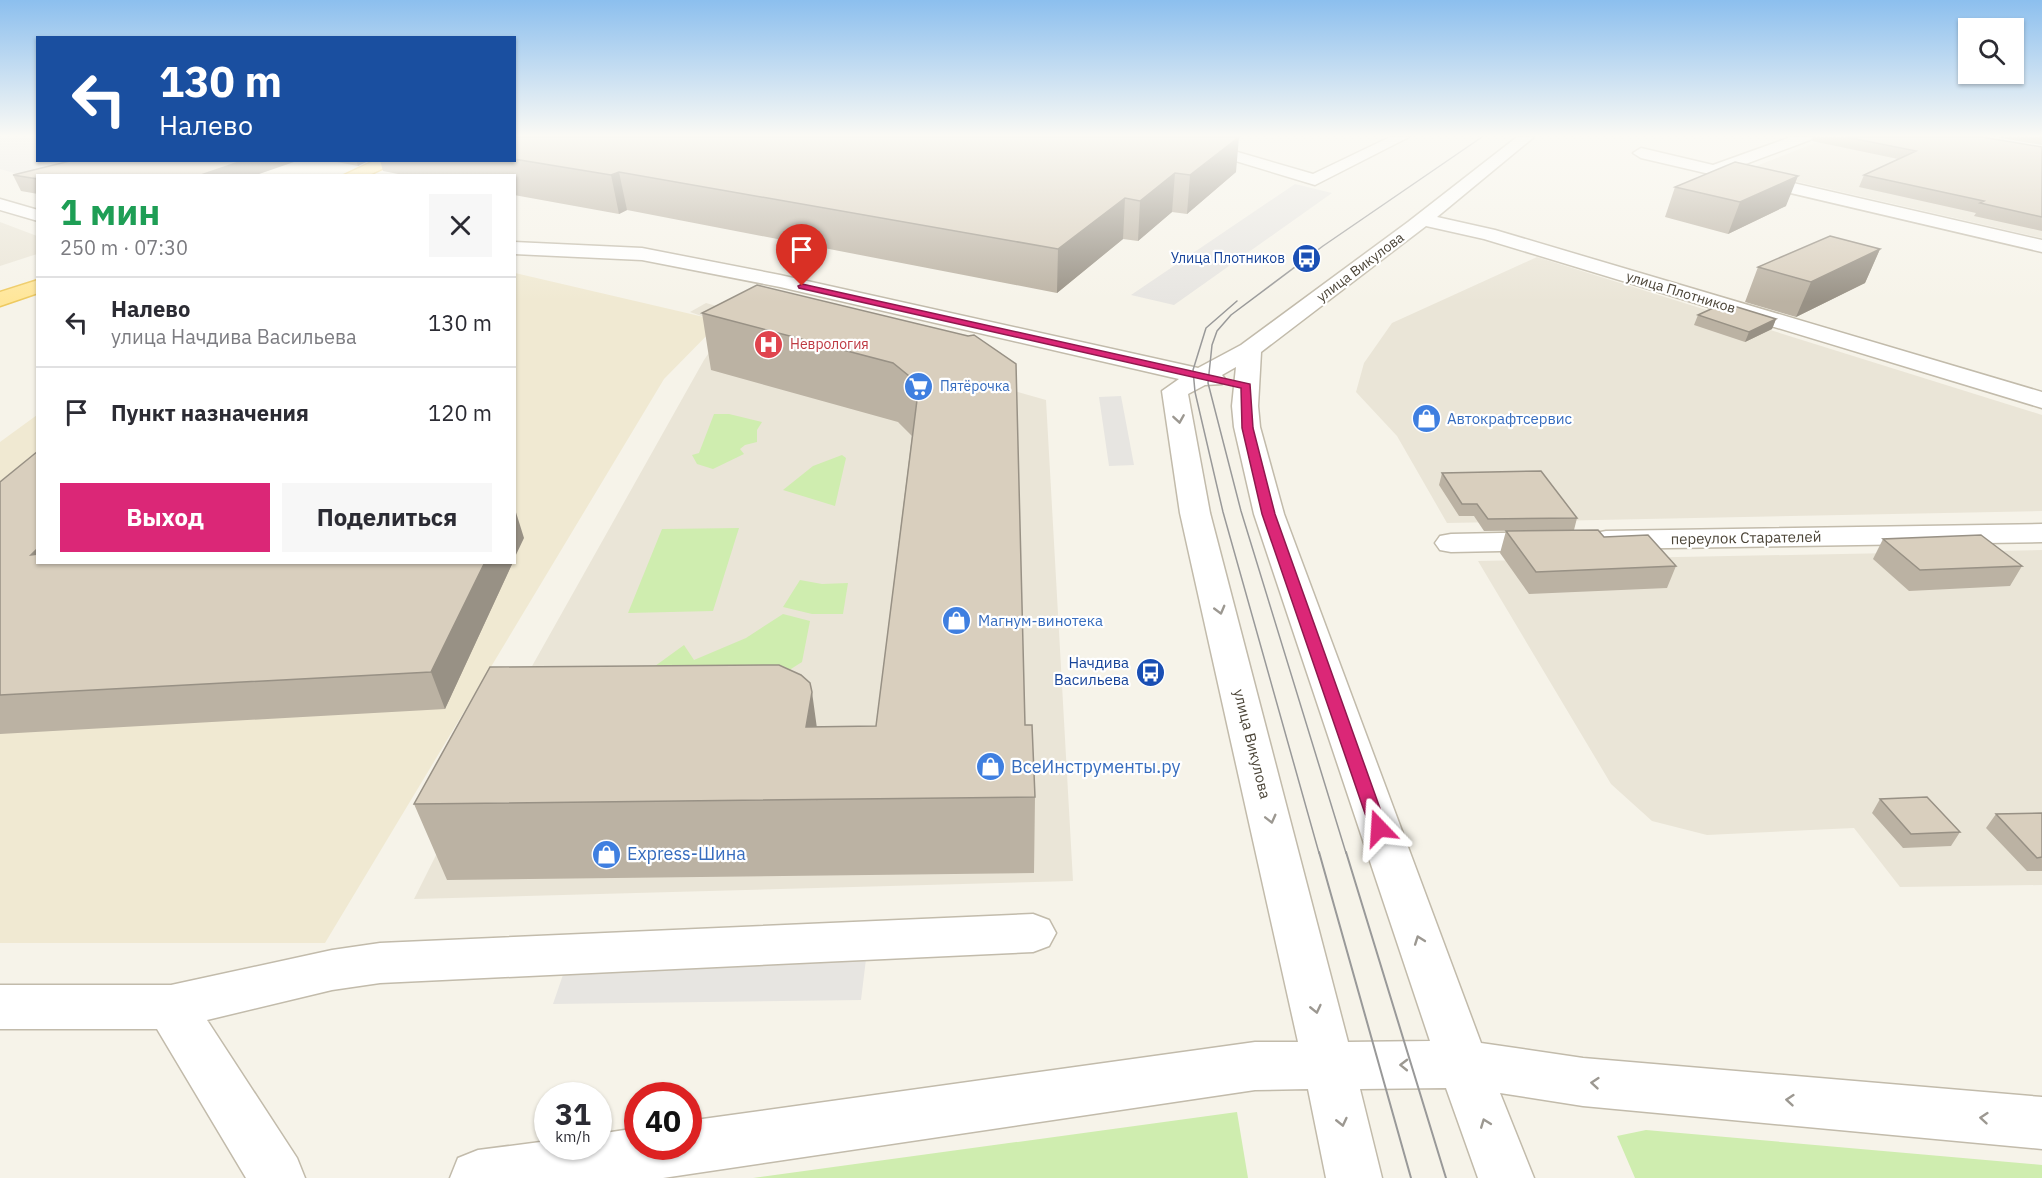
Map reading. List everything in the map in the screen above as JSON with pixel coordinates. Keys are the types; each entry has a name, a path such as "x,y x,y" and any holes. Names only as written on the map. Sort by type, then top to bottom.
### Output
{"main road":[{"path":"0,299 36,287"}],"street":[{"name":"улица Викулова","path":"1354,1178 1301,944 1195,513 1174,391 1201,376 1247,368 1458,192"},
{"path":"1806,192 2042,246"},
{"path":"0,204 36,215"},
{"name":"улица Плотников","path":"1423,220 1488,234 2042,400"},
{"path":"516,248 642,254 791,284 1201,376 1247,368 1248,428 1269,514 1463,1064 1506,1178"},
{"name":"переулок Старателей","path":"1451,543 2042,533"},
{"path":"0,1006 171,1008 332,970 380,963 1033,933"},
{"path":"171,1008 277,1178"},
{"path":"478,1178 1255,1066 1463,1064 1583,1082 2042,1123"}],"shaded area":[{"path":"1283,192 1332,193 1174,305 1131,295"},
{"path":"1842,192 2042,192 2042,238"},
{"path":"0,222 36,236 36,254 0,266"},
{"path":"1537,257 2042,415 2042,511 1447,523 1397,436 1356,392 1364,363 1392,323"},
{"path":"516,273 721,321 664,379 325,943 0,943 0,442 36,416 36,564 516,564"},
{"path":"706,303 1046,400 1073,881 414,899 522,684 704,360 728,325 690,312"},
{"path":"1121,396 1134,465 1109,466 1099,397"},
{"path":"2042,550 2042,885 1900,887 1854,828 1707,835 1652,821 1611,784 1478,561"},
{"path":"866,959 861,1000 553,1004 567,963"}],"green space":[{"path":"714,414 729,414 762,422 757,430 757,442 745,445 740,449 744,454 713,469 697,464 692,455 699,453"},
{"path":"842,455 846,458 835,506 783,490 813,466"},
{"path":"739,528 713,611 628,613 662,529"},
{"path":"800,580 822,584 848,583 843,614 812,614 783,607"},
{"path":"783,614 810,621 802,662 775,679 633,682 684,645 694,660 746,638"},
{"path":"1237,1112 1248,1178 753,1178"},
{"path":"1646,1130 2042,1165 2042,1178 1635,1178 1617,1136"}],"building":[{"path":"733,192 1151,192 1140,201 1125,198 1058,249"},
{"path":"1697,192 1762,192 1740,202"},
{"path":"1942,192 2042,192 2042,217 1980,203 1984,201"},
{"path":"1830,236 1880,249 1811,282 1758,267"},
{"path":"757,285 968,336 974,335 1016,364 1025,725 1032,725 1035,797 414,804 490,667 779,665 801,675 810,683 812,692 806,727 876,726 919,384 893,363 702,313"},
{"path":"1724,303 1776,319 1749,332 1698,315"},
{"path":"36,453 36,550 31,555 36,554 36,564 484,564 431,672 0,695 0,482"},
{"path":"1541,471 1577,518 1488,519 1477,504 1462,504 1442,473"},
{"path":"1598,530 1604,537 1648,535 1676,566 1536,572 1506,531"},
{"path":"1981,535 2022,566 1920,570 1883,539"},
{"path":"1927,797 1960,832 1911,834 1880,799"},
{"path":"2042,813 2042,857 2037,858 1996,814"}],"tram line":[{"path":"1346,853 1241,511 1208,383 1212,345 1217,331 1231,315 1323,246 1402,192"},
{"path":"1237,301 1206,328 1193,370 1195,392 1223,512 1319,853"},
{"path":"1319,852 1411,1178"},
{"path":"1346,852 1446,1178"}],"place":[{"name":"Улица Плотников","path":"1306,258"},
{"name":"Неврология","path":"769,344"},
{"name":"Пятёрочка","path":"919,386"},
{"name":"Автокрафтсервис","path":"1426,419"},
{"name":"Магнум-винотека","path":"957,621"},
{"name":"Начдива Васильева","path":"1150,672"},
{"name":"ВсеИнструменты.ру","path":"990,767"},
{"name":"Express-Шина","path":"606,854"}],"route":[{"path":"802,286 1246,386 1245,406 1248,428 1269,514 1379,828"}]}
